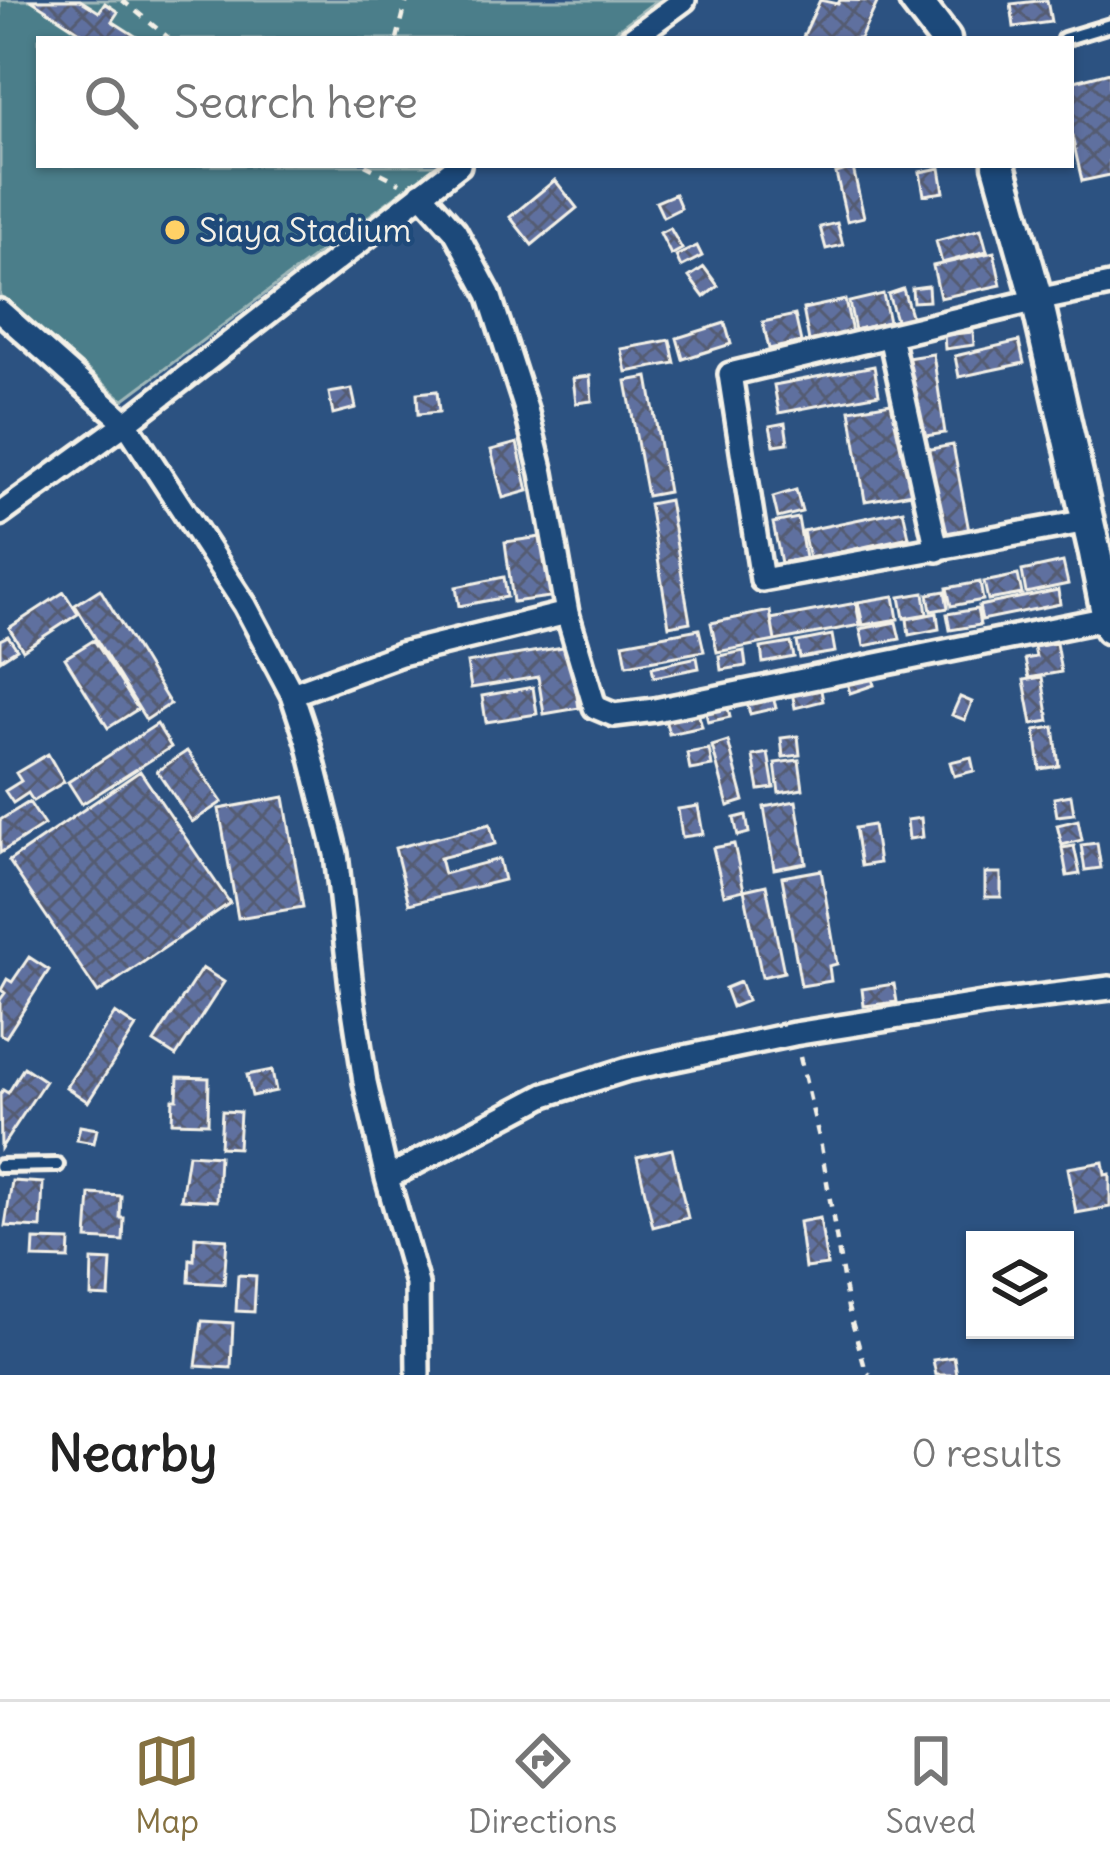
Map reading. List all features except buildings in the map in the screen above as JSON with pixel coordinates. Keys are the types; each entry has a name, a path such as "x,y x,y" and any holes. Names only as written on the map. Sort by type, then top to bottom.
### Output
{"main road":[{"path":"915,0 943,36"},
{"path":"1000,168 1037,300 1088,521 1103,551 1109,623"}],"street":[{"path":"635,36 684,0"},
{"path":"0,514 126,423 455,168"},
{"path":"421,194 455,231 489,294 526,409 567,613 595,707 614,715 656,710 1109,623"},
{"path":"1088,521 762,580 730,374 1110,285"},
{"path":"0,311 126,423 245,605 292,694 337,854 365,1082 417,1284 418,1375"},
{"path":"890,336 937,550"},
{"path":"292,694 400,654 567,613"},
{"path":"387,1178 528,1103 581,1082 794,1034 995,1001 1110,988"}],"lane":[{"path":"1074,36 1110,26"},
{"path":"0,1166 57,1166"}],"path":[{"path":"122,0 166,36"},
{"path":"398,36 406,0"},
{"path":"370,168 421,194"},
{"path":"794,1034 821,1146 848,1308 870,1375"}],"green space":[{"name":"Siaya Stadium","path":"0,0 657,0 609,36 36,36 36,168 433,168 123,400 0,296"}],"place":[{"name":"Siaya Stadium","path":"175,230"}]}
